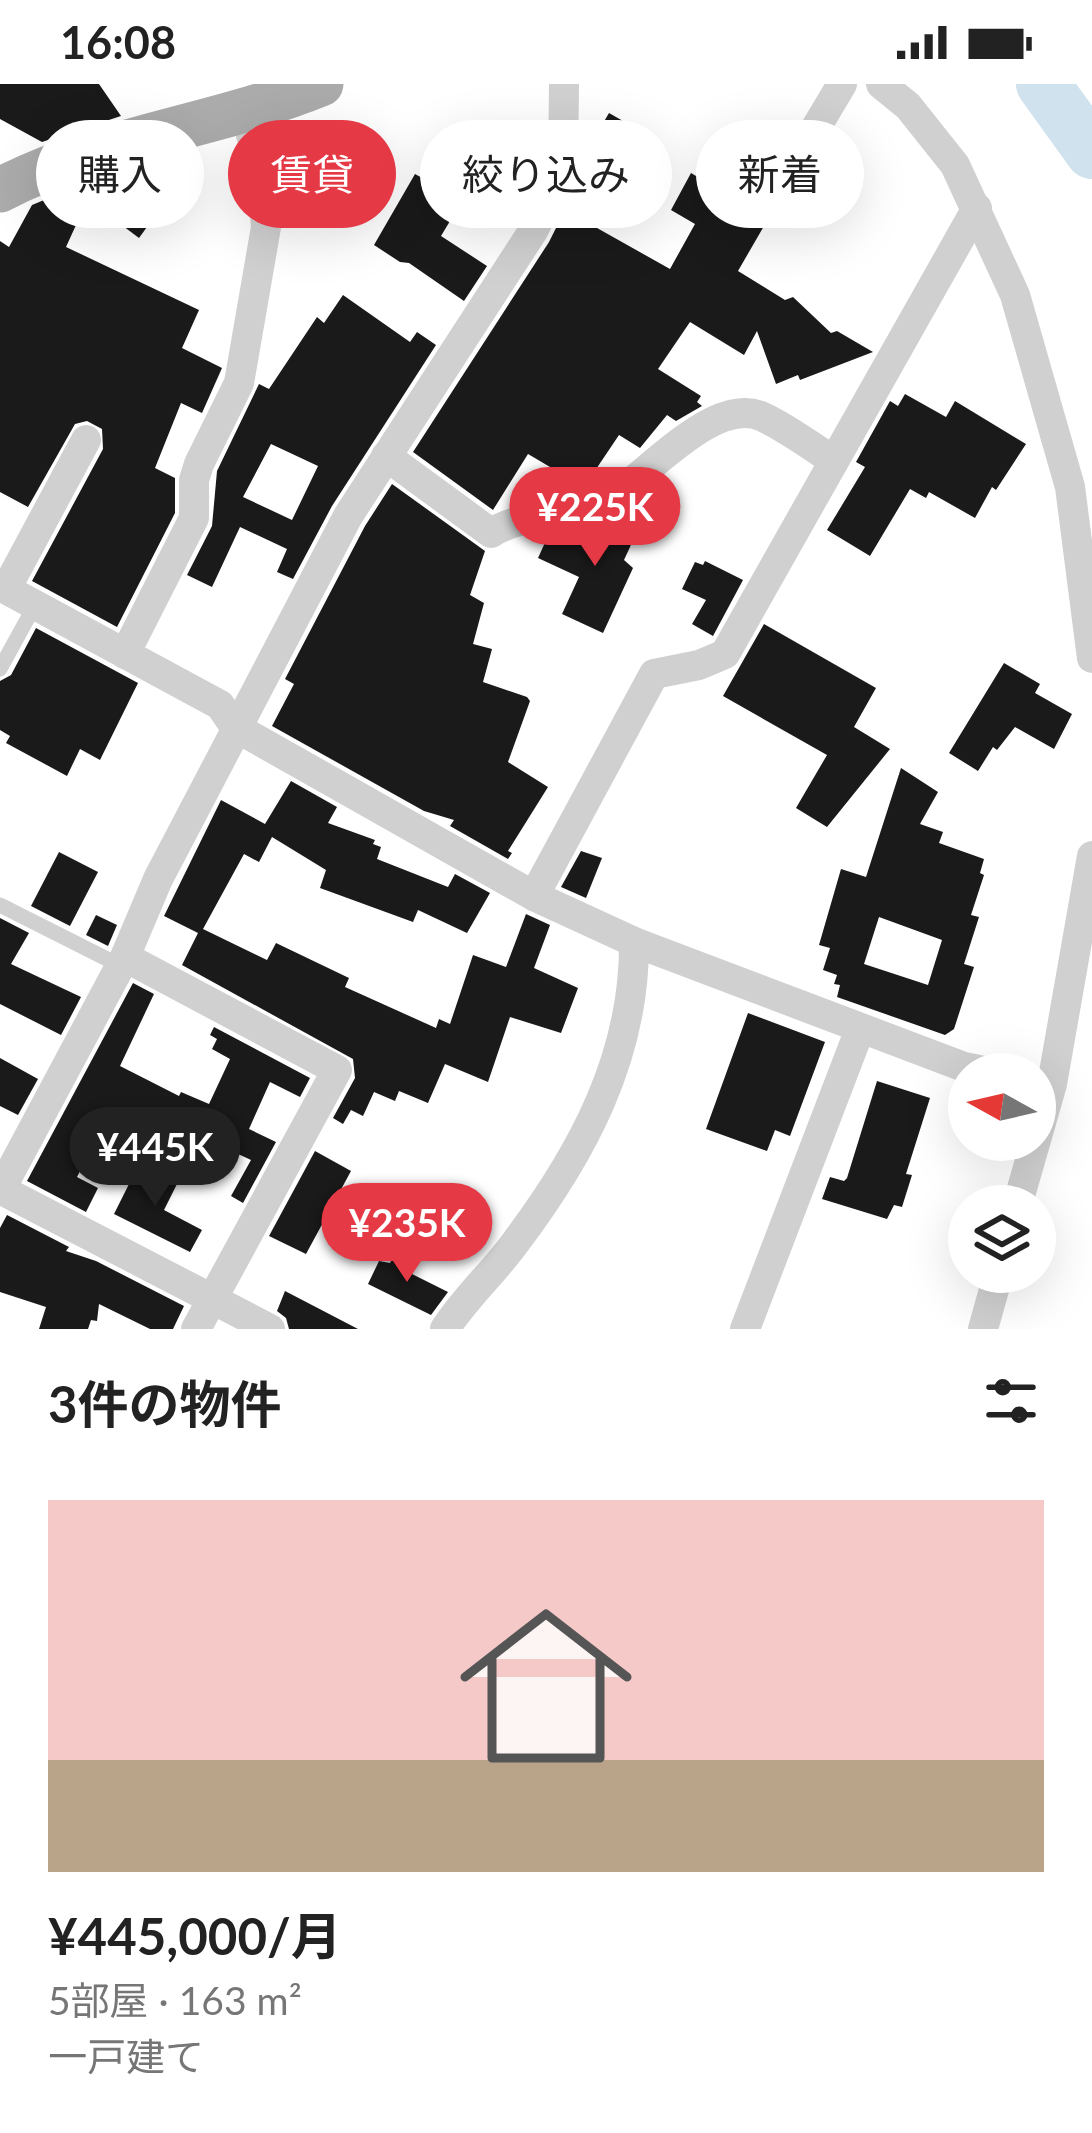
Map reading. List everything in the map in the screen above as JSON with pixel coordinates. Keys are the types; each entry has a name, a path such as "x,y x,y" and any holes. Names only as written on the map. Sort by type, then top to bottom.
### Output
{"main road":[{"path":"0,190 45,167 321,84"}],"street":[{"path":"821,120 842,84"},
{"path":"881,84 934,134 976,208 1015,295 1065,468 1092,658"},
{"path":"270,1329 0,1190 125,956 158,879 348,516 533,231 563,171 555,88"},
{"path":"125,654 194,518 194,480 239,383 266,226 262,175 244,109"},
{"path":"534,896 654,674 700,665 724,654 976,208"},
{"path":"386,456 491,533 513,520 606,501 649,464 728,414 760,415 834,460"},
{"path":"86,440 3,588 220,705 236,728 534,896 634,942 948,1061"},
{"path":"1052,1053 1085,945 1092,856"},
{"path":"446,1329 550,1195 604,1100 629,1010 634,942"},
{"path":"125,956 337,1070 196,1329"},
{"path":"746,1329 860,1029"},
{"path":"983,1329 993,1293"}],"lane":[{"path":"0,669 35,605"},
{"path":"0,904 109,960 125,956"}],"building":[{"path":"0,84 99,84 121,116 36,120 36,139 0,119"},
{"path":"691,173 696,176 696,228 763,228 738,271 785,300 793,297 831,333 837,331 873,352 800,380 798,375 776,384 757,331 744,355 690,322 658,369 701,396 697,402 702,406 676,421 667,415 640,448 619,435 584,487 528,454 493,510 413,452 556,228 597,228 670,269 695,224 672,208"},
{"path":"415,174 420,177 420,228 446,228 441,236 487,266 464,301 374,245 384,228 396,228 396,207"},
{"path":"36,203 36,228 75,228 66,247 199,310 182,348 222,368 202,413 181,403 155,468 175,478 175,513 117,627 32,581 103,449 102,429 87,421 75,424 28,507 0,492 0,241 9,247"},
{"path":"126,228 146,228 139,238"},
{"path":"343,295 410,342 417,332 436,345 332,506 293,579 277,572 287,549 240,527 212,587 187,575 212,526 217,471 259,384 269,389 317,317 324,323","holes":["271,444 318,466 292,520 243,497"]},
{"path":"905,394 946,417 955,401 1026,444 975,518 929,492 926,498 910,489 870,556 827,530 865,467 856,462 890,401 898,406"},
{"path":"392,484 485,551 470,595 484,603 473,644 492,649 483,682 530,701 508,762 548,787 508,851 512,853 508,859 450,826 454,820 424,811 272,726 294,684 285,679"},
{"path":"623,513 642,521 624,560 633,568 603,633 562,614 579,577 538,558 548,536 562,534 590,547 600,525"},
{"path":"705,561 743,580 713,636 692,624 706,600 682,589 695,562 703,565"},
{"path":"764,624 876,688 854,727 890,749 827,827 796,808 827,755 723,696"},
{"path":"36,628 138,683 100,760 80,749 67,776 6,743 10,736 0,730 0,681 11,675"},
{"path":"1004,663 1040,684 1035,693 1072,714 1054,749 1015,727 997,750 993,747 978,771 949,753"},
{"path":"901,768 938,792 920,824 943,832 939,843 984,859 980,873 984,875 971,915 979,917 964,964 974,967 954,1029 945,1035 837,997 837,975 823,970 830,948 819,945 841,869 866,877","holes":["879,917 942,940 928,985 864,964"]},
{"path":"291,781 337,807 328,823 375,840 373,844 381,847 377,859 448,887 455,874 490,893 467,933 418,910 413,922 320,888 326,870 272,837 259,862 244,854 203,929 267,960 276,943 349,978 345,987 436,1028 439,1019 450,1024 473,955 506,967 526,914 550,925 534,968 578,988 561,1033 510,1017 488,1082 445,1064 428,1103 399,1091 395,1101 374,1092 363,1116 351,1110 343,1124 333,1118 355,1078 353,1059 182,965 198,933 164,916 221,800 265,824"},
{"path":"581,851 602,858 586,898 561,887"},
{"path":"59,852 98,872 70,926 31,906"},
{"path":"96,915 117,925 108,946 86,935"},
{"path":"0,918 29,933 11,964 81,997 61,1035 0,1004"},
{"path":"133,983 154,994 120,1066 179,1096 181,1092 209,1104 230,1059 212,1049 217,1039 210,1035 214,1027 310,1078 300,1097 270,1082 249,1129 276,1142 243,1203 231,1196 251,1160 159,1117 143,1148 102,1128 77,1177 98,1188 86,1212 27,1181"},
{"path":"748,1013 825,1042 790,1136 775,1130 767,1151 706,1129"},
{"path":"0,1058 38,1079 18,1115 0,1106"},
{"path":"877,1081 930,1098 906,1174 912,1175 902,1207 894,1205 887,1219 822,1199 830,1177 847,1178"},
{"path":"315,1151 351,1171 306,1254 269,1236"},
{"path":"139,1164 177,1184 164,1210 202,1230 190,1252 114,1214"},
{"path":"7,1215 69,1247 66,1251 96,1261 184,1306 173,1329 150,1329 99,1304 97,1321 91,1320 88,1329 39,1329 46,1307 0,1292 0,1228"},
{"path":"395,1253 417,1264 412,1274 448,1292 431,1315 368,1284 379,1261 390,1263"},
{"path":"285,1291 358,1329 289,1329 286,1318 277,1311"}],"waterway":[{"path":"1043,84 1092,152"}]}
